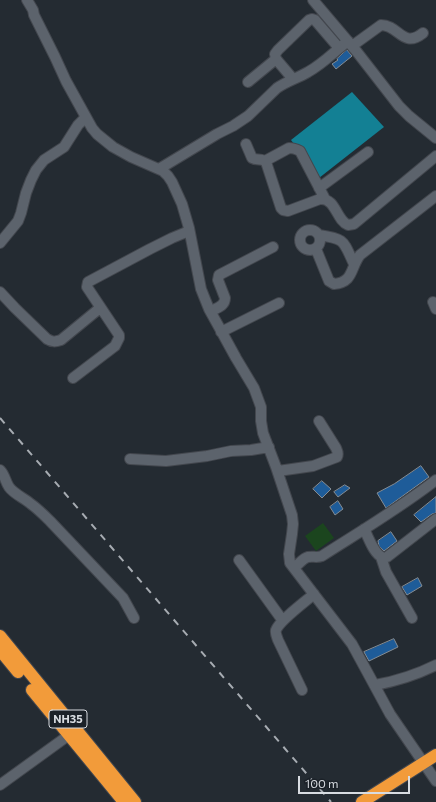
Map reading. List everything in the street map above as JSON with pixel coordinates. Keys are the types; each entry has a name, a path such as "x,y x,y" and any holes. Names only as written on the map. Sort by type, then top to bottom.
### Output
{"highway":[{"name":"NH35","path":"0,636 135,802"},
{"name":"NH35","path":"0,650 124,802"},
{"path":"362,802 436,755"}],"street":[{"path":"27,0 66,81 92,128 113,148 163,171 172,182 182,204 202,289 210,311 254,388 261,407 263,433 278,471 292,515 293,524 289,554 290,563 352,644 390,714 436,781"},
{"path":"313,0 350,43 399,106 436,138"},
{"path":"293,80 276,59 276,52 312,19 315,20 339,48"},
{"path":"159,169 248,116 277,88 312,70 339,48 381,25 388,26 409,39 414,39 423,33"},
{"path":"248,82 276,59"},
{"path":"0,244 18,221 26,193 36,170 44,160 64,147 78,125 86,117"},
{"path":"246,144 252,158 256,160 265,161 289,148 300,151 325,199 329,201 344,223 348,225 351,225 436,156"},
{"path":"319,188 368,152"},
{"path":"265,161 283,210 288,211 320,199 325,199"},
{"path":"316,249 329,281 334,284 344,282 348,279 354,264 360,255 436,196"},
{"path":"310,230 317,232 319,235 321,241 316,249 309,251 303,248 300,238 304,232 310,230"},
{"path":"73,378 115,346 119,338 119,335 87,288 88,282 150,249 189,231"},
{"path":"319,235 341,240 354,264"},
{"path":"210,311 221,306 226,301 218,280 219,275 274,247"},
{"path":"0,292 47,339 52,342 61,340 100,308"},
{"path":"221,332 279,303"},
{"path":"278,471 313,466 337,457 338,452 319,421"},
{"path":"130,459 171,461 230,451 269,447"},
{"path":"0,470 3,473 5,481 9,487 40,510 123,598 134,618"},
{"path":"294,568 305,558 322,556 412,499 436,480"},
{"path":"381,557 387,557 436,519"},
{"path":"364,529 375,551 381,557 386,572 412,618"},
{"path":"239,560 283,621"},
{"path":"302,690 278,640 276,630 283,621 314,594"},
{"path":"374,685 400,680 436,665"},
{"path":"0,785 69,735"}],"green space":[{"path":"323,523 334,538 316,551 305,536"}],"water":[{"path":"352,92 384,127 319,178 291,140"}],"building":[{"path":"347,50 352,56 336,69 332,64"},
{"path":"421,466 429,477 386,508 377,493 394,484"},
{"path":"322,481 331,489 322,498 313,489"},
{"path":"345,485 350,488 338,497 334,492"},
{"path":"436,497 436,513 432,514 421,522 414,515"},
{"path":"338,501 343,509 335,515 330,507"},
{"path":"391,532 397,541 384,551 379,546 378,541"},
{"path":"418,578 422,586 407,595 402,587"},
{"path":"394,639 398,647 369,661 364,652"}],"railway":[{"path":"0,418 331,802"}]}
